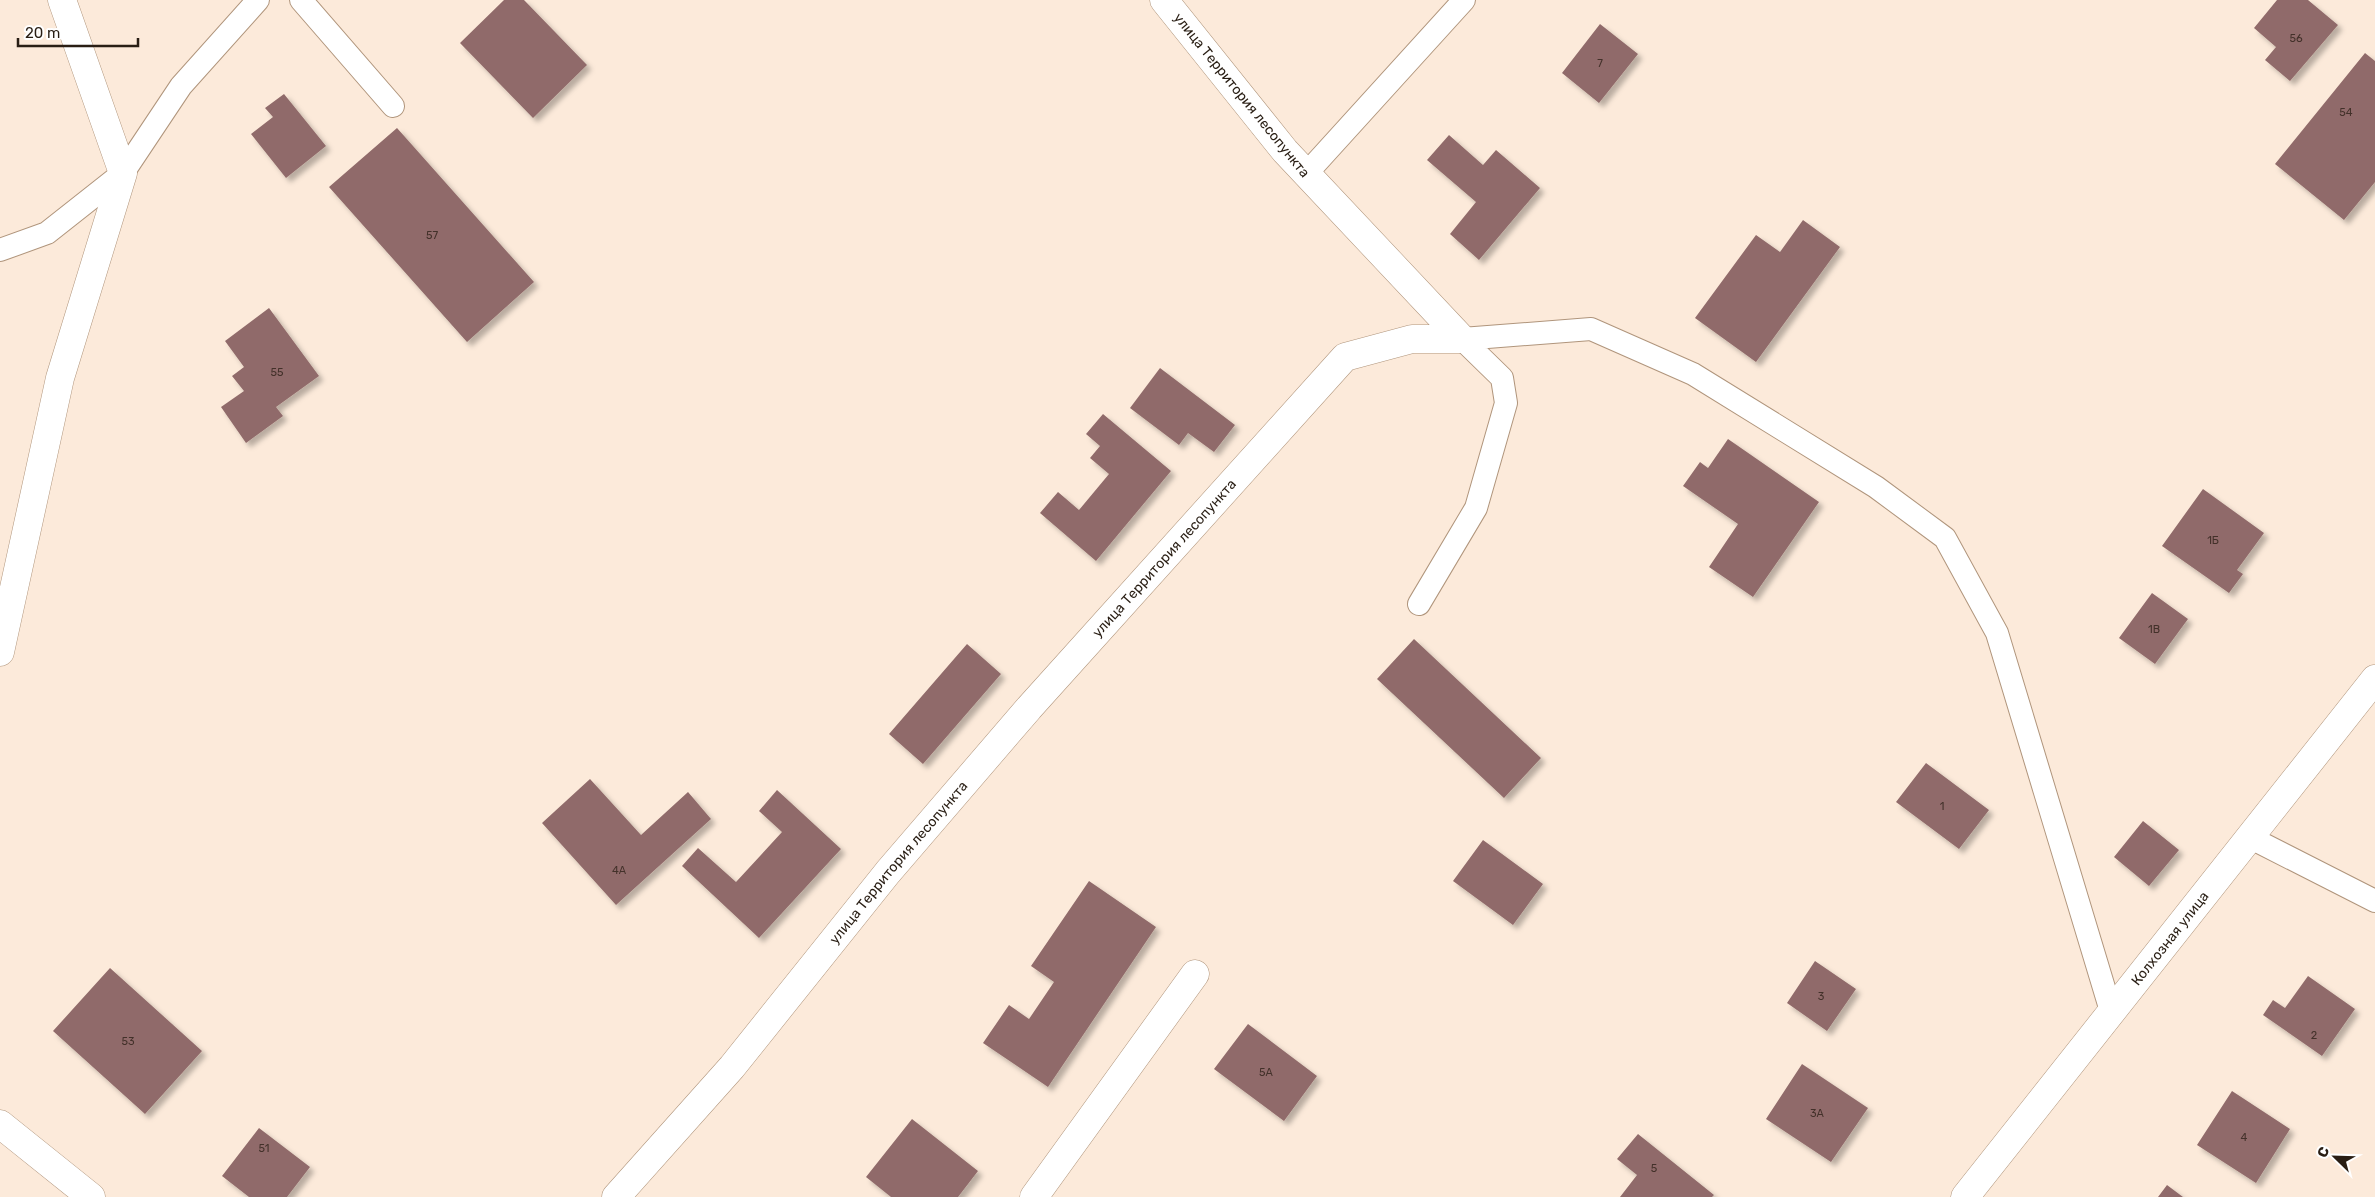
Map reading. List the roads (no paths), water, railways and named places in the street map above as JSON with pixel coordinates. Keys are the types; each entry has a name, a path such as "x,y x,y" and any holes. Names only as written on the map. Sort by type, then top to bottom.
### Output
{"street":[{"path":"0,652 60,378 123,173 62,0"},
{"name":"улица Территория лесопункта","path":"1164,0 1285,151 1462,339"},
{"name":"улица Территория лесопункта","path":"616,1197 732,1068 888,872 1029,708 1345,357 1412,339 1462,339"},
{"name":"Колхозная улица","path":"1965,1197 2111,1010 2251,838 2375,679"},
{"path":"1034,1197 1195,974"},
{"path":"0,1124 91,1197"}],"lane":[{"path":"0,250 47,234 123,173 182,86 258,0"},
{"path":"301,0 393,106"},
{"path":"1306,174 1464,0"},
{"path":"1462,339 1591,329 1693,374 1876,487 1945,538 1997,633 2111,1010"},
{"path":"1419,604 1476,508 1506,403 1502,378 1462,339"},
{"path":"2251,838 2375,901"}]}
